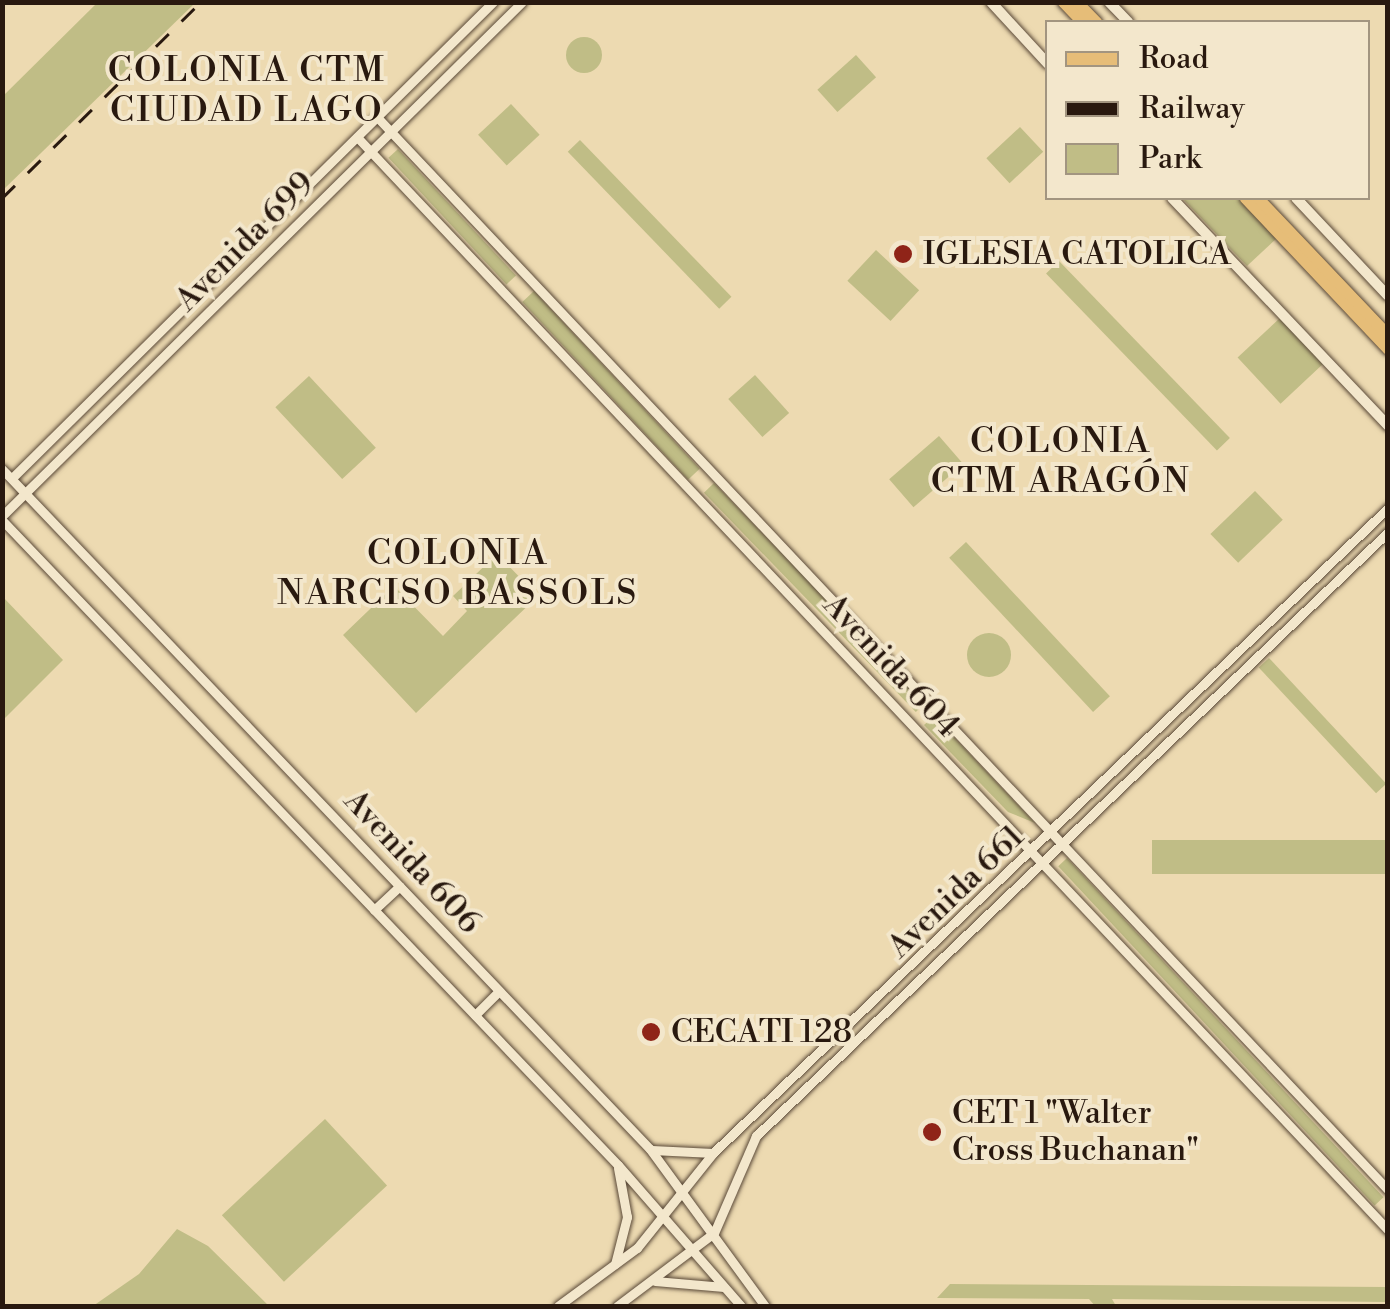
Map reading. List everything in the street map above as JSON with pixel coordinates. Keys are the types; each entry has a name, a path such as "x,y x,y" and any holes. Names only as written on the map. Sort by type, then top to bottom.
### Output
{"main road":[{"path":"990,2 1045,61"},
{"path":"1062,2 1080,20"},
{"path":"1174,200 1388,426"},
{"path":"1247,200 1388,349"},
{"path":"1261,200 1388,335"},
{"path":"1298,200 1388,296"}],"street":[{"name":"Avenida 699","path":"12,478 493,2"},
{"name":"Avenida 699","path":"2,518 522,2"},
{"name":"Avenida 604","path":"377,117 1388,1190"},
{"name":"Avenida 604","path":"357,137 1388,1230"},
{"name":"Avenida 606","path":"2,469 650,1149 682,1187 765,1306"},
{"name":"Avenida 661","path":"558,1306 615,1264 662,1216 713,1153 920,962 1388,508"},
{"name":"Avenida 606","path":"2,518 618,1165 741,1306"},
{"name":"Avenida 661","path":"617,1306 695,1252 714,1234 744,1150 1388,532"},
{"path":"374,910 400,886"},
{"path":"920,962 928,972"},
{"path":"475,1015 499,991"},
{"path":"650,1149 713,1153"},
{"path":"615,1264 627,1216 618,1165"},
{"path":"652,1281 728,1288"}],"green space":[{"path":"97,3 195,3 3,190 3,96"},
{"path":"584,37 597,42 602,55 597,68 584,73 571,68 566,55 571,42"},
{"path":"856,55 876,77 837,112 817,90"},
{"path":"511,104 540,135 507,165 478,135"},
{"path":"1020,127 1043,152 1010,183 986,158"},
{"path":"580,140 731,297 719,309 568,152"},
{"path":"398,149 516,276 506,284 388,158"},
{"path":"1184,200 1240,200 1277,238 1247,266"},
{"path":"876,250 919,290 891,321 847,281"},
{"path":"1059,261 1230,438 1217,450 1046,274"},
{"path":"534,291 700,469 688,480 522,302"},
{"path":"1280,318 1323,364 1281,404 1238,358"},
{"path":"755,375 789,413 762,437 728,399"},
{"path":"309,376 376,448 342,479 275,407"},
{"path":"939,436 963,464 913,507 889,479"},
{"path":"714,483 926,702 916,712 704,493"},
{"path":"1255,491 1283,520 1238,563 1210,534"},
{"path":"966,542 1110,696 1093,712 949,558"},
{"path":"497,554 538,596 416,713 343,635 394,586 443,636 467,611 453,596"},
{"path":"3,597 63,660 3,720"},
{"path":"989,633 1005,639 1011,655 1005,671 989,677 973,671 967,655 973,639"},
{"path":"1269,658 1386,784 1376,793 1259,668"},
{"path":"934,716 1035,823 1008,812 924,725"},
{"path":"1152,840 1387,840 1387,874 1152,874"},
{"path":"1067,858 1383,1197 1375,1206 1058,866"},
{"path":"325,1119 387,1186 284,1282 222,1215"},
{"path":"177,1229 208,1246 269,1306 93,1306 139,1274"},
{"path":"950,1284 1387,1287 1388,1302 1112,1299 1116,1306 1095,1306 1089,1299 937,1298"}],"railway":[{"path":"2,198 201,2"}],"place":[{"name":"IGLESIA CATOLICA","path":"903,254"},
{"name":"CECATI 128","path":"651,1032"},
{"name":"CET 1 \"Walter Cross Buchanan\"","path":"932,1132"}],"district":[{"name":"COLONIA CTM CIUDAD LAGO","path":"247,91"},
{"name":"COLONIA CTM ARAGÓN","path":"1061,462"},
{"name":"COLONIA NARCISO BASSOLS","path":"458,574"}]}
